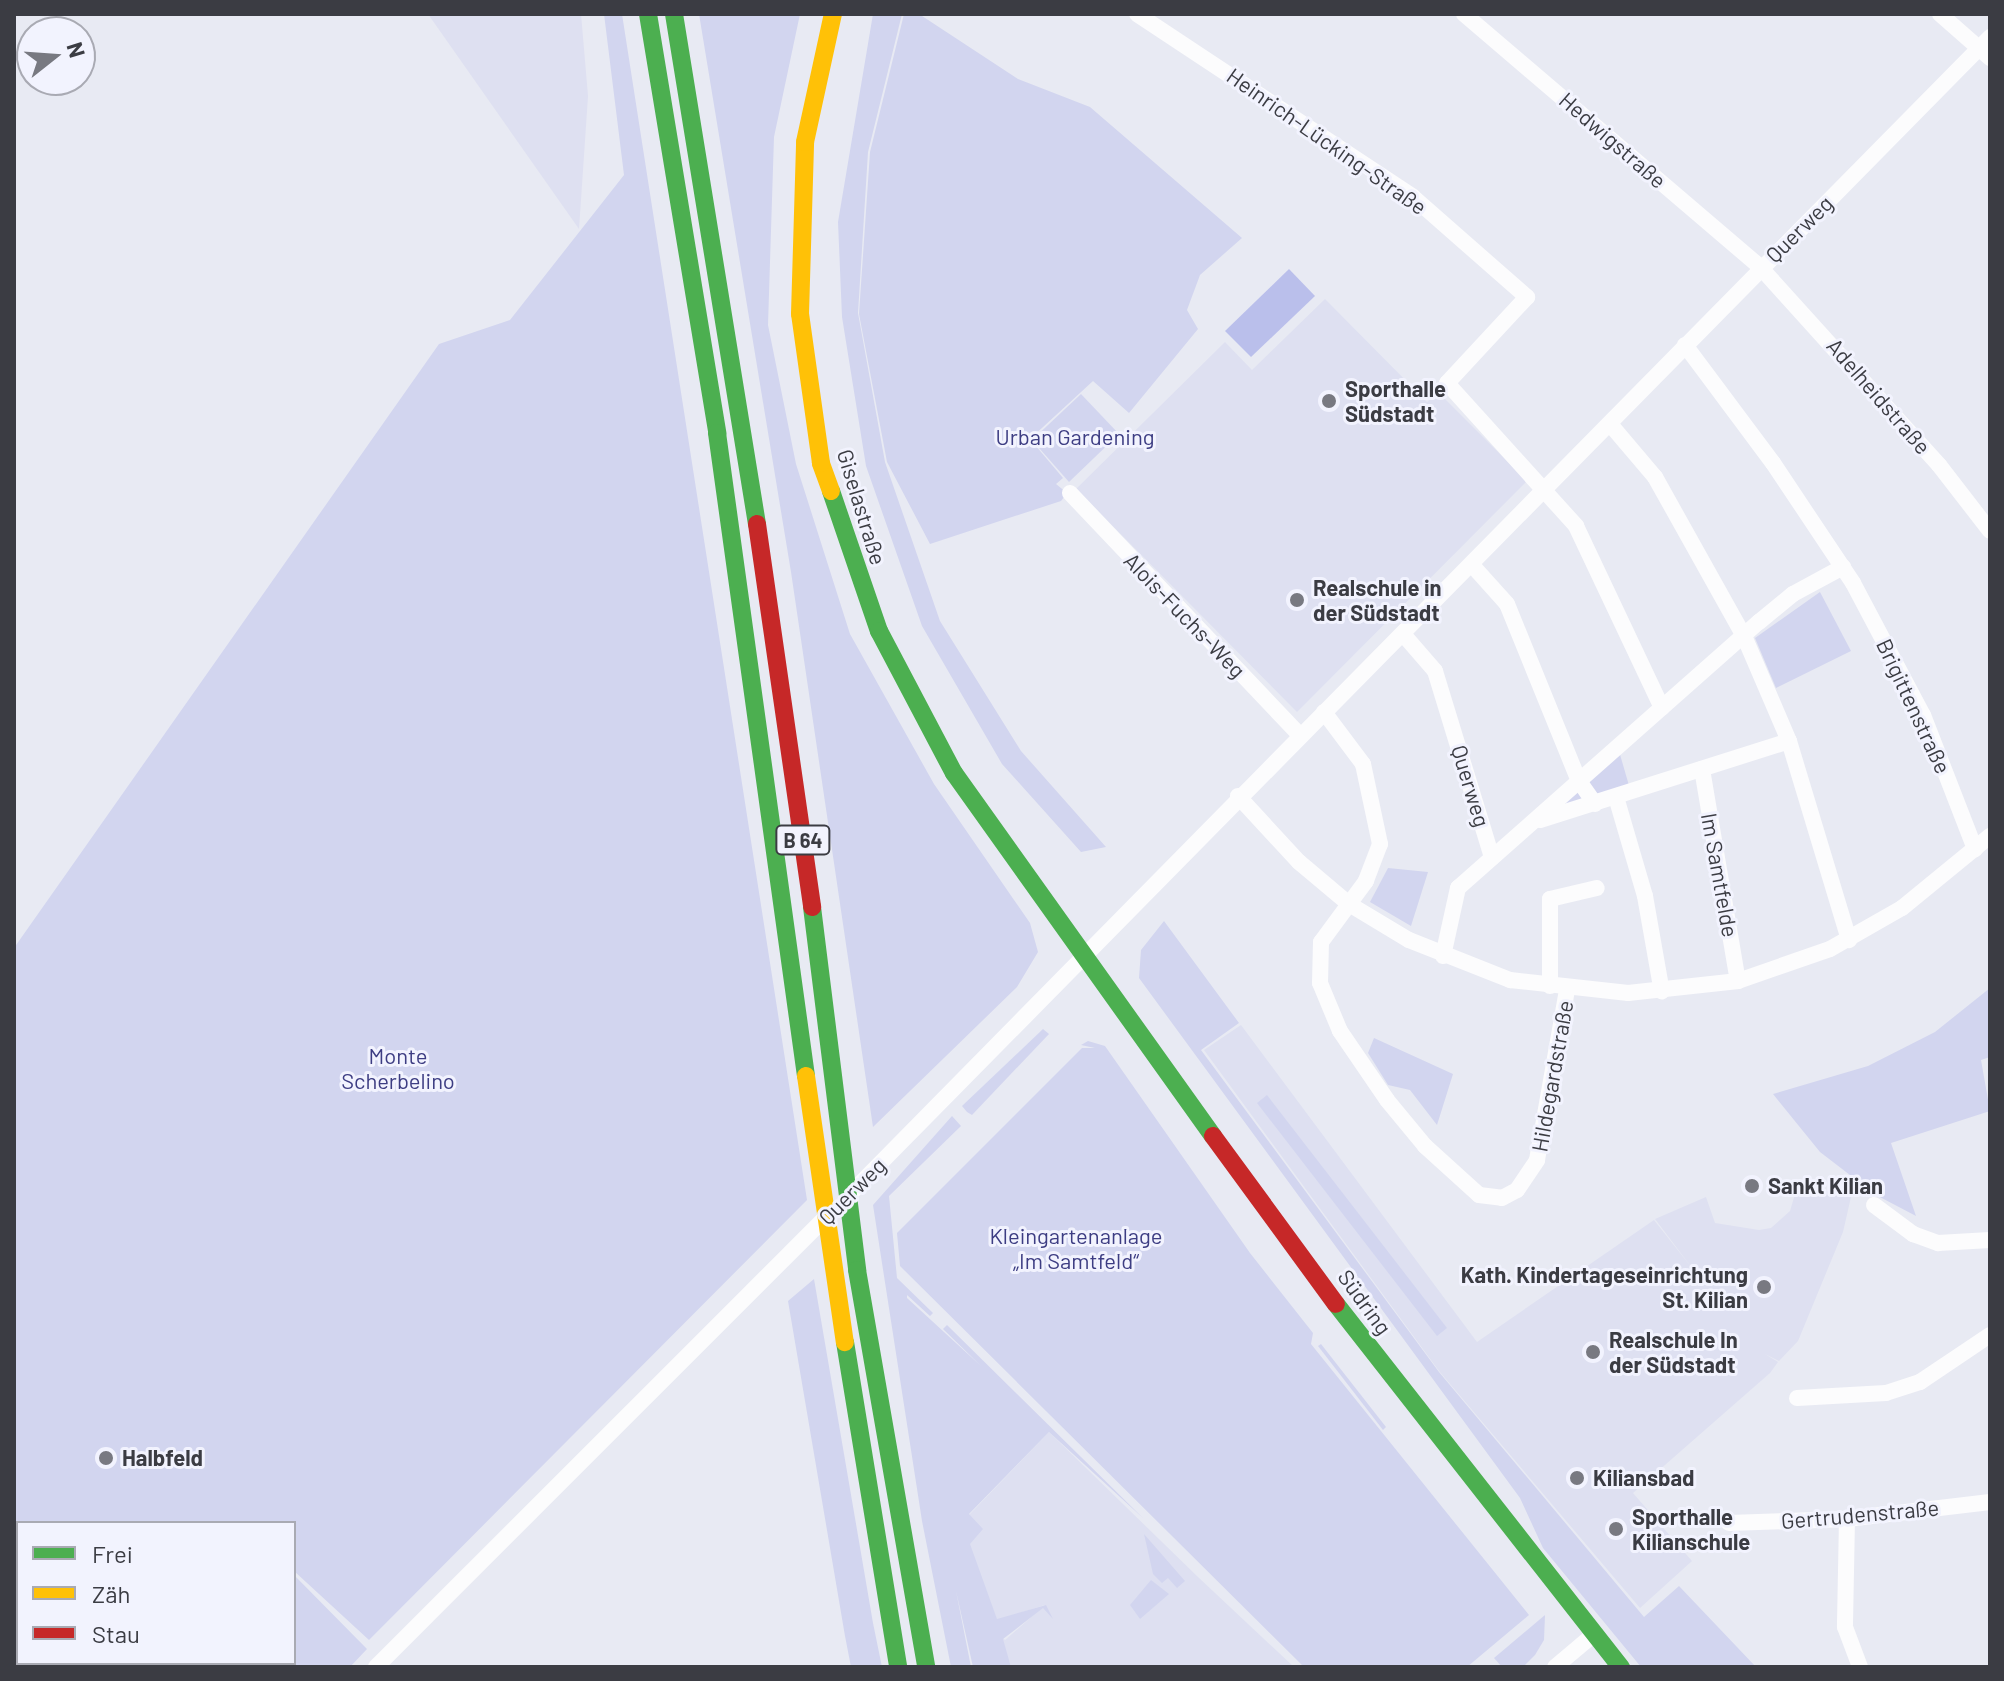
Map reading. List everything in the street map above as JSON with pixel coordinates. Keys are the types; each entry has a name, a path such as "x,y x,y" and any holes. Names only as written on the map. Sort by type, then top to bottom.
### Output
{"main road":[{"name":"B 64","path":"648,14 717,433 834,1275 898,1667"},
{"name":"B 64","path":"674,14 743,425 797,796 857,1270 926,1667"},
{"name":"Giselastraße","path":"833,14 805,142 800,229 803,345 821,463 879,631 917,706 954,773 1082,957"},
{"name":"Südring","path":"1082,957 1347,1319 1621,1667"}],"street":[{"name":"Heinrich-Lücking-Straße","path":"1137,14 1413,197 1527,297 1447,383 1543,490"},
{"name":"Hedwigstraße","path":"1464,14 1761,268"},
{"path":"1940,14 1986,47"},
{"name":"Querweg","path":"376,1667 889,1155 1238,796 1472,565 1761,268 1986,47"},
{"name":"Adelheidstraße","path":"1761,268 1931,456 1990,531"},
{"name":"Brigittenstraße","path":"1685,345 1843,567 1923,715 1975,849"},
{"path":"1610,424 1655,477 1744,636 1789,741 1849,940"},
{"path":"1543,490 1583,538 1662,708"},
{"name":"Alois-Fuchs-Weg","path":"1070,493 1301,736"},
{"path":"1472,565 1507,604 1579,781 1595,804"},
{"path":"1744,636 1793,594 1843,567"},
{"name":"Querweg","path":"1403,634 1435,671 1492,857"},
{"name":"Querweg","path":"1443,956 1458,888 1744,636"},
{"path":"1324,712 1363,764 1379,832 1374,866 1349,904"},
{"path":"1534,821 1789,741"},
{"name":"Im Samtfelde","path":"1702,769 1738,981"},
{"path":"1238,796 1299,862 1349,904 1443,956 1510,980 1567,989 1662,992 1738,981 1849,940 1902,908 1990,836"},
{"path":"1616,797 1645,896 1662,992"},
{"path":"1550,986 1550,899 1597,888"},
{"name":"Hildegardstraße","path":"1349,904 1321,942 1320,983 1328,1007 1387,1100 1425,1146 1479,1195 1502,1198 1517,1190 1537,1160 1567,989"},
{"path":"1874,1205 1913,1234 1938,1243 1990,1240"},
{"path":"1797,1398 1886,1393 1920,1382 1990,1335"},
{"name":"Gertrudenstraße","path":"1729,1523 1847,1519 1990,1502"},
{"path":"1847,1519 1845,1627 1860,1667"},
{"path":"1555,1667 1593,1635"}],"shaded area":[{"path":"428,14 581,14 588,96 579,229"},
{"name":"Realschule in der Südstadt","path":"1325,299 1427,402 1438,392 1527,481 1297,712 1076,489 1225,342 1252,370"},
{"name":"Realschule in der Südstadt","path":"1241,1025 1477,1342 1654,1220 1692,1268 1655,1219 1706,1197 1715,1223 1759,1230 1771,1228 1790,1211 1798,1184 1851,1197 1843,1232 1798,1341 1779,1361 1765,1354 1778,1362 1770,1373 1633,1493 1692,1561 1640,1608 1439,1371 1204,1050"},
{"path":"1049,1432 1294,1667 1011,1667 1001,1636 1005,1640 1045,1605 997,1620 969,1544 969,1515"}],"green space":[{"name":"Monte Scherbelino","path":"604,14 622,14 807,1200 369,1640 296,1573 296,1521 16,1521 16,1665 142,1665 14,1667 14,948 439,344 510,320 624,175"},
{"path":"699,14 800,14 774,137 768,325 796,464 850,634 934,784 1030,923 1038,952 1017,987 873,1127 791,572"},
{"path":"873,14 902,14 868,152 858,313 885,462 940,621 1021,751 1106,847 1081,852 1002,764 922,626 866,466 842,317 838,222"},
{"path":"904,14 919,14 1018,79 1090,107 1242,238 1200,275 1187,310 1198,329 1129,413 1093,381 1030,439 1063,478 1056,484 1067,493 1061,501 930,544 887,462 859,314 870,152"},
{"name":"Urban Gardening","path":"1081,394 1119,434 1069,482 1032,440"},
{"path":"1820,592 1851,651 1776,688 1755,638"},
{"path":"1619,751 1630,789 1551,814"},
{"path":"1388,868 1428,872 1411,926 1370,902"},
{"path":"1164,921 1239,1023 1201,1050 1439,1372 1644,1617 1679,1586 1756,1667 1641,1667 1543,1548 1520,1498 1139,978 1141,950"},
{"path":"1990,988 1990,1057 1981,1060 1990,1111 1891,1143 1916,1216 1876,1195 1820,1152 1773,1094 1868,1066 1935,1032"},
{"path":"1043,1029 1049,1034 972,1115 967,1112 962,1106"},
{"path":"1374,1038 1453,1074 1437,1125 1410,1090 1388,1085 1368,1053"},
{"name":"Kleingartenanlage „Im Samtfeld“","path":"1088,1041 1105,1046 1250,1253 1313,1333 1311,1344 1529,1615 1467,1667 1304,1667 900,1266 897,1233 1082,1048 1095,1048 1081,1045"},
{"path":"1267,1095 1447,1328 1437,1336 1257,1103"},
{"path":"952,1116 961,1126 889,1196 897,1278 933,1313 930,1316 907,1295 907,1298 981,1366 943,1329 947,1325 1144,1519 1049,1432 969,1514 983,1529 970,1544 997,1619 1046,1605 1053,1619 1043,1608 1003,1639 1011,1667 973,1667 956,1591 971,1667 951,1667 922,1521 873,1205"},
{"path":"814,1279 882,1667 851,1667 845,1636 788,1301"},
{"path":"1321,1344 1386,1427 1383,1430 1318,1346"},
{"path":"1144,1534 1185,1581 1177,1588 1168,1578 1162,1583 1153,1574"},
{"path":"296,1577 367,1649 350,1667 279,1667 296,1665"},
{"path":"1151,1580 1169,1594 1140,1619 1130,1605"},
{"path":"1545,1615 1544,1640 1535,1655 1523,1667 1502,1667 1494,1658"}],"water":[{"path":"1289,269 1315,296 1251,357 1225,331"}],"traffic: fast":[{"path":"648,14 717,433 806,1076"},
{"path":"674,14 757,524"},
{"path":"831,491 879,631 954,773 1213,1136"},
{"path":"812,907 857,1270 926,1667"},
{"path":"1336,1304 1621,1667"},
{"path":"845,1342 898,1667"}],"traffic: slow":[{"path":"831,491 821,463 800,314 805,142 833,14"},
{"path":"806,1076 845,1342"}],"traffic: jam":[{"path":"757,524 812,907"},
{"path":"1213,1136 1336,1304"}],"place":[{"name":"Sporthalle Südstadt","path":"1329,401"},
{"name":"Realschule in der Südstadt","path":"1297,600"},
{"name":"Sankt Kilian","path":"1752,1186"},
{"name":"Kath. Kindertageseinrichtung St. Kilian","path":"1764,1287"},
{"name":"Realschule In der Südstadt","path":"1593,1352"},
{"name":"Halbfeld","path":"106,1458"},
{"name":"Kiliansbad","path":"1577,1478"},
{"name":"Sporthalle Kilianschule","path":"1616,1529"}]}
